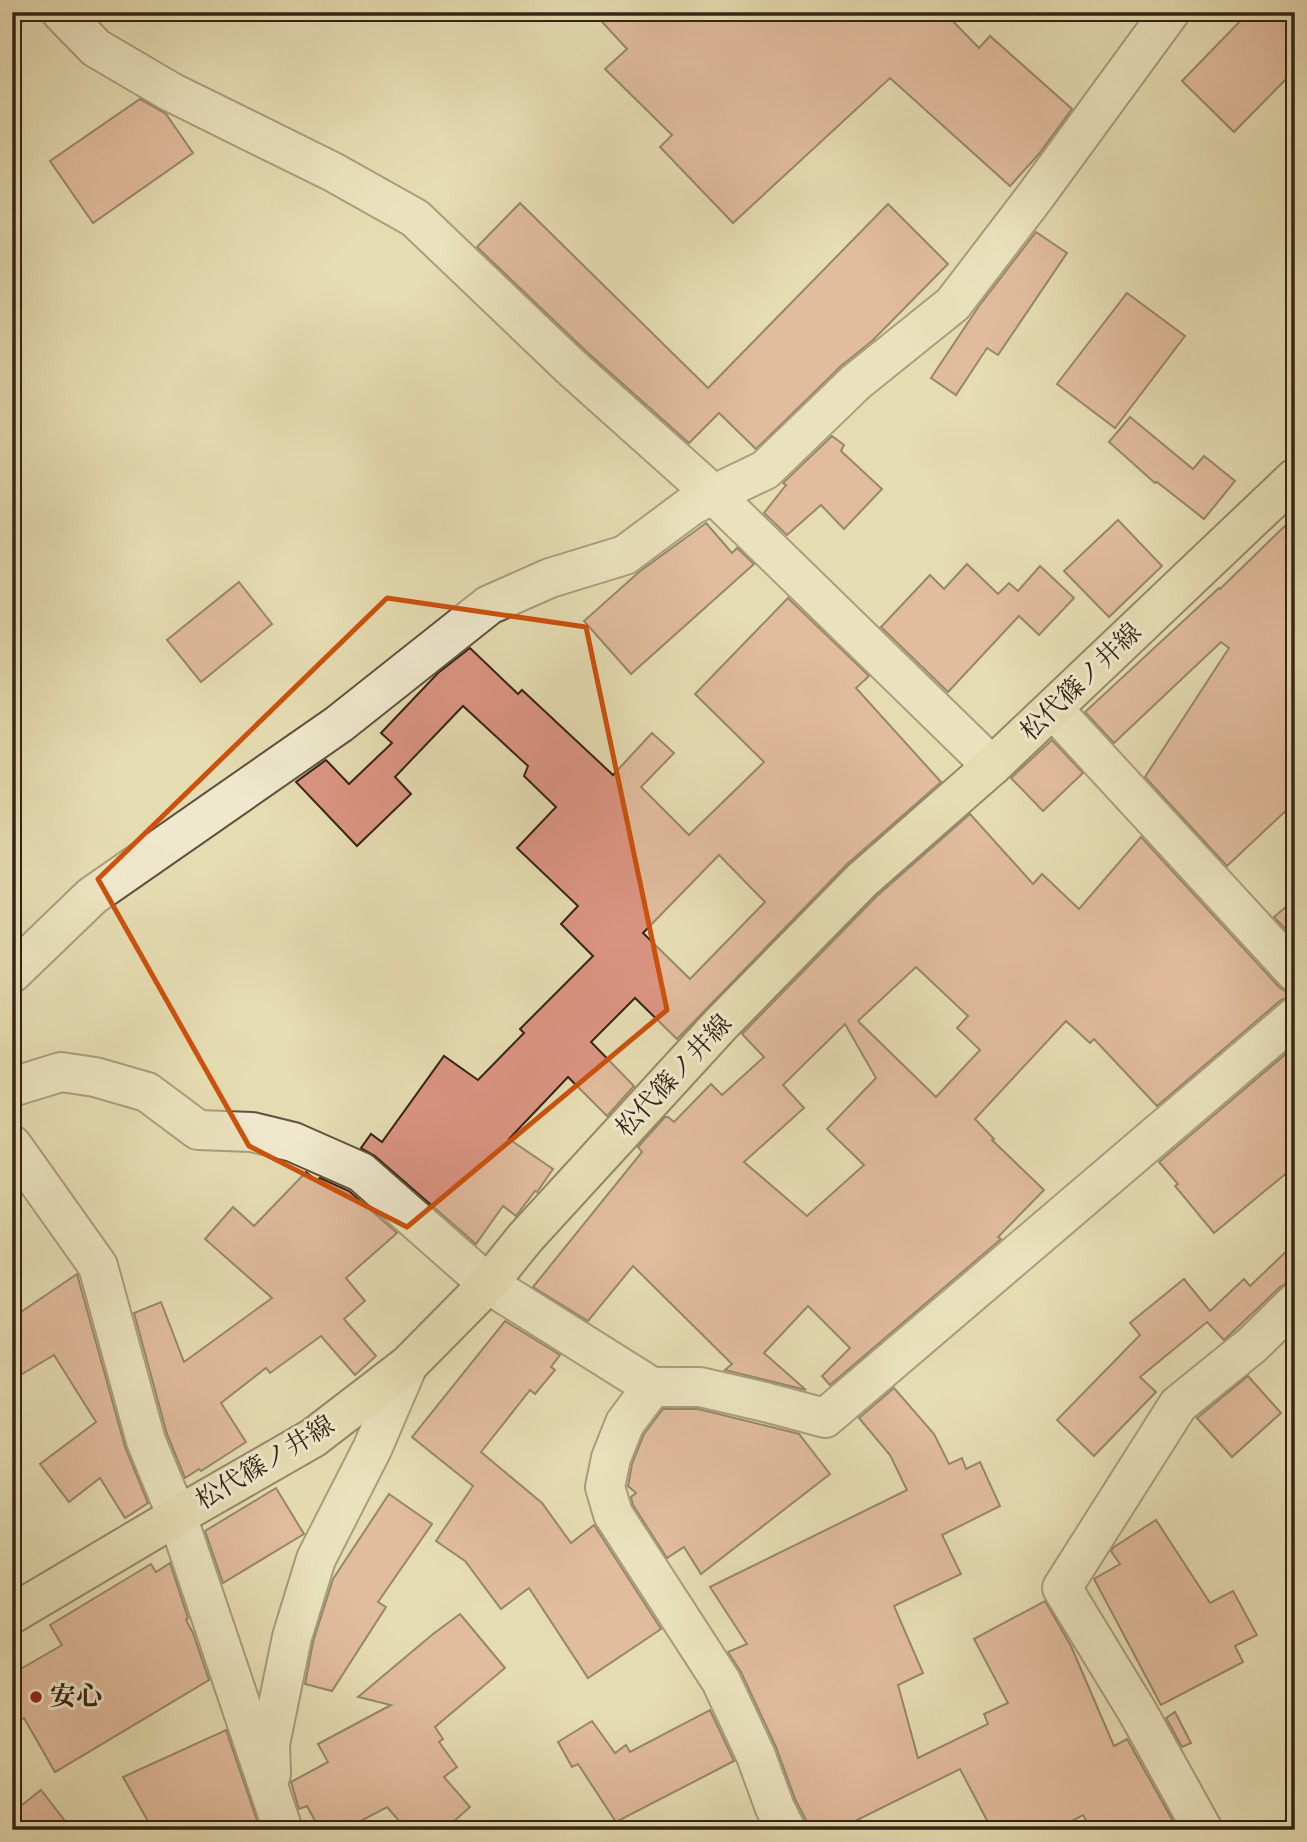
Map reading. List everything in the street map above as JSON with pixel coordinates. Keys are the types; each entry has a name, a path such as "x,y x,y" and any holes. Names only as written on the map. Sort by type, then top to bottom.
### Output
{"main road":[{"name":"松代篠ノ井線","path":"12,1614 313,1438 408,1365 488,1284 534,1228 722,1024 862,880 992,766 1295,478"}],"street":[{"path":"61,12 96,48 160,86 333,172 415,218 572,368 714,495 992,766"},
{"path":"12,973 92,896 339,724 489,605 550,578 625,555 692,505 765,470 856,382 953,304 1170,12"},
{"path":"1053,709 1295,972"},
{"path":"12,1087 61,1072 95,1077 147,1093 198,1130 252,1132 293,1142 361,1172 488,1284 652,1387 700,1387 825,1418 1295,1017"},
{"path":"12,1145 98,1266 146,1441 177,1516 277,1812"},
{"path":"1203,1830 1137,1711 1062,1588 1178,1405 1252,1345 1295,1303"},
{"path":"277,1812 270,1744 292,1637 316,1559 372,1449 408,1365"},
{"path":"652,1387 625,1423 611,1458 605,1487 613,1514 721,1681 786,1830"}],"highlighted area":[{"path":"387,598 586,627 667,1010 407,1227 249,1146 98,879"}],"building":[{"path":"593,12 944,12 979,48 990,36 1072,109 1038,155 1010,186 890,78 733,223 660,147 672,135 605,69 627,49"},
{"path":"1249,12 1279,12 1295,28 1294,71 1234,132 1182,81"},
{"path":"140,99 166,114 193,153 93,223 50,161"},
{"path":"520,203 708,388 888,204 948,264 872,341 841,366 756,449 719,413 689,443 587,352 477,247"},
{"path":"1036,232 1067,253 998,355 987,348 956,395 931,378 979,306"},
{"path":"1127,293 1185,336 1115,428 1057,384"},
{"path":"1130,417 1193,469 1204,456 1235,481 1204,519 1155,483 1109,442"},
{"path":"832,436 844,445 841,451 882,489 844,529 821,505 787,535 764,513 786,485 783,483"},
{"path":"1295,516 1295,802 1227,866 1145,777 1229,648 1221,642 1114,743 1085,712 1220,589"},
{"path":"1118,520 1162,566 1109,617 1064,571"},
{"path":"706,523 732,553 737,548 754,564 631,674 584,621 639,572"},
{"path":"967,564 998,594 1009,583 1018,591 1040,566 1074,598 1039,635 1019,616 948,692 881,627 930,575 944,589"},
{"path":"239,582 272,624 201,682 167,640"},
{"path":"788,598 869,676 856,688 941,782 846,865 677,1039 635,998 591,1042 634,1086 607,1116 568,1077 509,1139 553,1169 516,1216 503,1206 476,1244 375,1156 361,1148 371,1134 382,1142 444,1056 478,1080 524,1033 520,1029 593,956 561,924 578,906 517,848 556,807 524,776 528,766 463,706 395,777 411,794 357,846 296,782 326,760 349,784 392,743 381,733 438,673 470,648 518,694 522,690 613,775 652,733 674,753 641,787 689,835 764,762 695,694","holes":["719,855 765,902 690,979 643,933"]},
{"path":"1052,740 1083,773 1043,811 1011,778"},
{"path":"970,814 1033,884 1042,874 1079,909 1141,837 1279,987 1288,993 1295,993 1295,996 1281,1000 1157,1106 1094,1039 1090,1043 1066,1021 975,1119 994,1139 992,1140 1044,1190 998,1237 1001,1239 830,1385 822,1376 850,1348 808,1306 764,1353 806,1390 725,1370 732,1364 633,1266 588,1321 533,1287 642,1152 638,1147 665,1117 674,1122 711,1084 722,1095 764,1057 742,1034 877,896","holes":["916,967 968,1016 957,1028 980,1050 936,1097 858,1021","845,1024 876,1078 827,1129 864,1165 807,1216 744,1162 804,1108 783,1085"]},
{"path":"1295,899 1295,939 1274,917"},
{"path":"1295,1046 1295,1166 1214,1233 1159,1162"},
{"path":"306,1172 317,1181 320,1178 349,1191 397,1233 346,1278 365,1301 344,1319 376,1356 355,1375 321,1336 270,1373 266,1368 221,1403 246,1442 201,1471 199,1469 185,1478 167,1434 134,1313 161,1302 184,1362 272,1298 205,1239 233,1207 254,1226"},
{"path":"1295,1243 1295,1282 1280,1287 1224,1340 1207,1322 1140,1377 1156,1392 1094,1456 1057,1420 1140,1335 1130,1323 1184,1279 1210,1311 1244,1279 1250,1286"},
{"path":"77,1274 125,1447 148,1503 125,1518 100,1478 69,1502 40,1464 96,1422 54,1355 12,1380 12,1318"},
{"path":"505,1321 560,1355 551,1367 555,1370 535,1394 530,1390 481,1452 542,1503 571,1543 594,1525 661,1629 588,1678 529,1588 501,1609 465,1561 436,1541 473,1486 412,1437"},
{"path":"1248,1376 1281,1413 1232,1457 1197,1418"},
{"path":"894,1388 934,1434 949,1464 962,1458 966,1469 980,1462 1000,1506 942,1535 961,1574 894,1606 923,1673 898,1685 918,1758 988,1724 984,1714 1008,1703 974,1639 1045,1601 1071,1646 1114,1746 1127,1739 1178,1830 1091,1830 1083,1815 1055,1830 992,1830 960,1769 837,1830 808,1830 776,1747 741,1672 728,1652 747,1644 710,1587 907,1490 890,1455 859,1418"},
{"path":"663,1409 698,1409 799,1434 830,1474 701,1574 684,1547 667,1558 633,1505 631,1497 636,1493 628,1486 632,1464 644,1434"},
{"path":"276,1488 304,1534 223,1583 205,1531"},
{"path":"389,1494 432,1524 378,1602 386,1607 332,1691 305,1684 313,1642 333,1579"},
{"path":"1156,1520 1210,1603 1233,1591 1257,1635 1235,1646 1243,1662 1161,1705 1094,1579 1120,1564 1111,1551 1114,1547"},
{"path":"170,1563 188,1618 186,1620 209,1680 55,1772 24,1718 12,1725 12,1674 62,1645 50,1625 151,1564 156,1572"},
{"path":"460,1614 505,1668 435,1727 443,1739 439,1742 457,1767 444,1777 470,1807 444,1830 407,1830 387,1807 344,1830 320,1830 307,1806 299,1809 291,1782 328,1762 318,1744 391,1705 358,1697"},
{"path":"710,1710 734,1761 616,1822 578,1764 572,1767 558,1742 592,1721 615,1753 626,1745 630,1752"},
{"path":"1175,1712 1191,1743 1182,1747 1166,1718"},
{"path":"226,1730 259,1826 249,1830 153,1830 123,1777"},
{"path":"41,1790 72,1830 12,1830 12,1813"}],"place":[{"name":"安心","path":"36,1697"}]}
